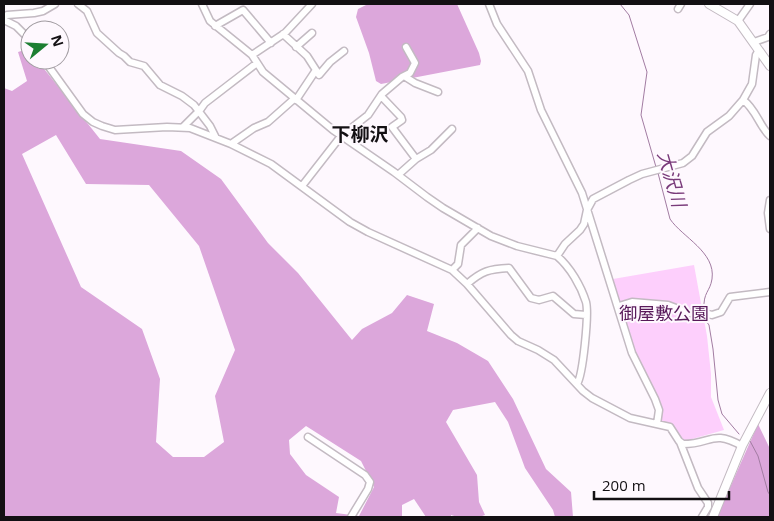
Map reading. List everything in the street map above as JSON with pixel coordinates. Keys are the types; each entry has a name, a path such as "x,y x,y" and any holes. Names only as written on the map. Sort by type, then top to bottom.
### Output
{"main road":[{"path":"709,4 738,21 770,66"},
{"path":"713,517 742,446 770,393"}],"street":[{"path":"20,30 4,18 7,15 44,11 55,4"},
{"path":"78,4 87,11 97,33 119,53 130,62 144,66 160,86 182,96 200,110 216,138"},
{"path":"202,4 210,21 252,56 263,72 341,136 443,208 478,228 517,246 557,256 568,268 586,302 581,374 577,384"},
{"path":"252,56 283,34 312,4"},
{"path":"489,4 497,24 528,71 541,110 576,178 619,306 632,353 659,410 658,424"},
{"path":"738,21 750,4"},
{"path":"215,26 243,10 271,43"},
{"path":"296,47 312,33"},
{"path":"283,34 307,56 319,75 330,62 344,51"},
{"path":"754,42 768,37 770,34"},
{"path":"302,186 341,136 368,115 381,96 410,73 415,63 406,47"},
{"path":"557,256 565,244 584,224 587,210 593,199 629,180 687,161 707,132 729,116 743,100 752,84 756,55 759,50"},
{"path":"182,126 200,110 205,102 257,63"},
{"path":"51,70 83,114 102,126 115,130 182,126 200,131 271,164 350,222 368,232 452,270 467,284 511,335 518,341 554,360 592,398 630,418 670,428 679,441 698,488 708,503 708,507 702,517"},
{"path":"231,144 254,128 268,122 296,99 316,70"},
{"path":"404,76 415,83 438,92"},
{"path":"381,96 401,117 402,120 392,127 416,160"},
{"path":"743,100 748,103 759,124 770,136"},
{"path":"398,175 431,150 452,129"},
{"path":"770,200 768,213 770,229"},
{"path":"452,270 458,264 461,245 478,228"},
{"path":"467,284 479,274 488,270 509,268 531,298 539,300 553,296 574,314 586,315"},
{"path":"619,306 632,302 664,305 686,313 712,314 721,312 728,300 734,296 770,292"},
{"path":"308,437 365,474 370,482 368,489 351,517"},
{"path":"679,441 688,444 719,437 742,446"}],"green space":[{"name":"御屋敷公園","path":"694,265 707,336 711,374 711,397 724,430 685,441 673,426 660,421 661,405 634,352 613,279"}],"shaded area":[{"path":"368,4 457,4 479,53 480,65 381,84 376,81 369,53 356,17 358,9"},
{"path":"24,70 45,70 100,139 181,151 221,179 268,243 298,273 352,340 362,329 392,313 407,295 434,304 427,331 457,343 488,361 513,399 546,469 571,492 573,517 555,517 553,510 525,468 508,422 495,402 453,410 446,422 477,475 479,502 485,515 473,518 451,515 451,517 426,517 414,499 402,505 402,517 4,517 4,88 12,91 27,81","holes":["56,135 86,184 149,185 199,246 235,350 215,396 224,442 204,457 173,457 156,442 160,379 142,329 81,287 22,154","306,426 361,461 374,487 359,516 336,513 339,497 306,475 290,454 289,440"]},
{"path":"758,424 770,449 770,517 717,517"}],"waterway":[{"name":"大沢川","path":"620,4 629,15 647,72 641,115 656,167"},
{"name":"大沢川","path":"658,173 670,219 704,253 712,269 712,279 706,295 704,309"},
{"name":"大沢川","path":"705,316 709,325 718,400 722,414 739,434"},
{"name":"大沢川","path":"750,441 758,456 770,495"}],"district":[{"name":"下柳沢","path":"360,134"}]}
